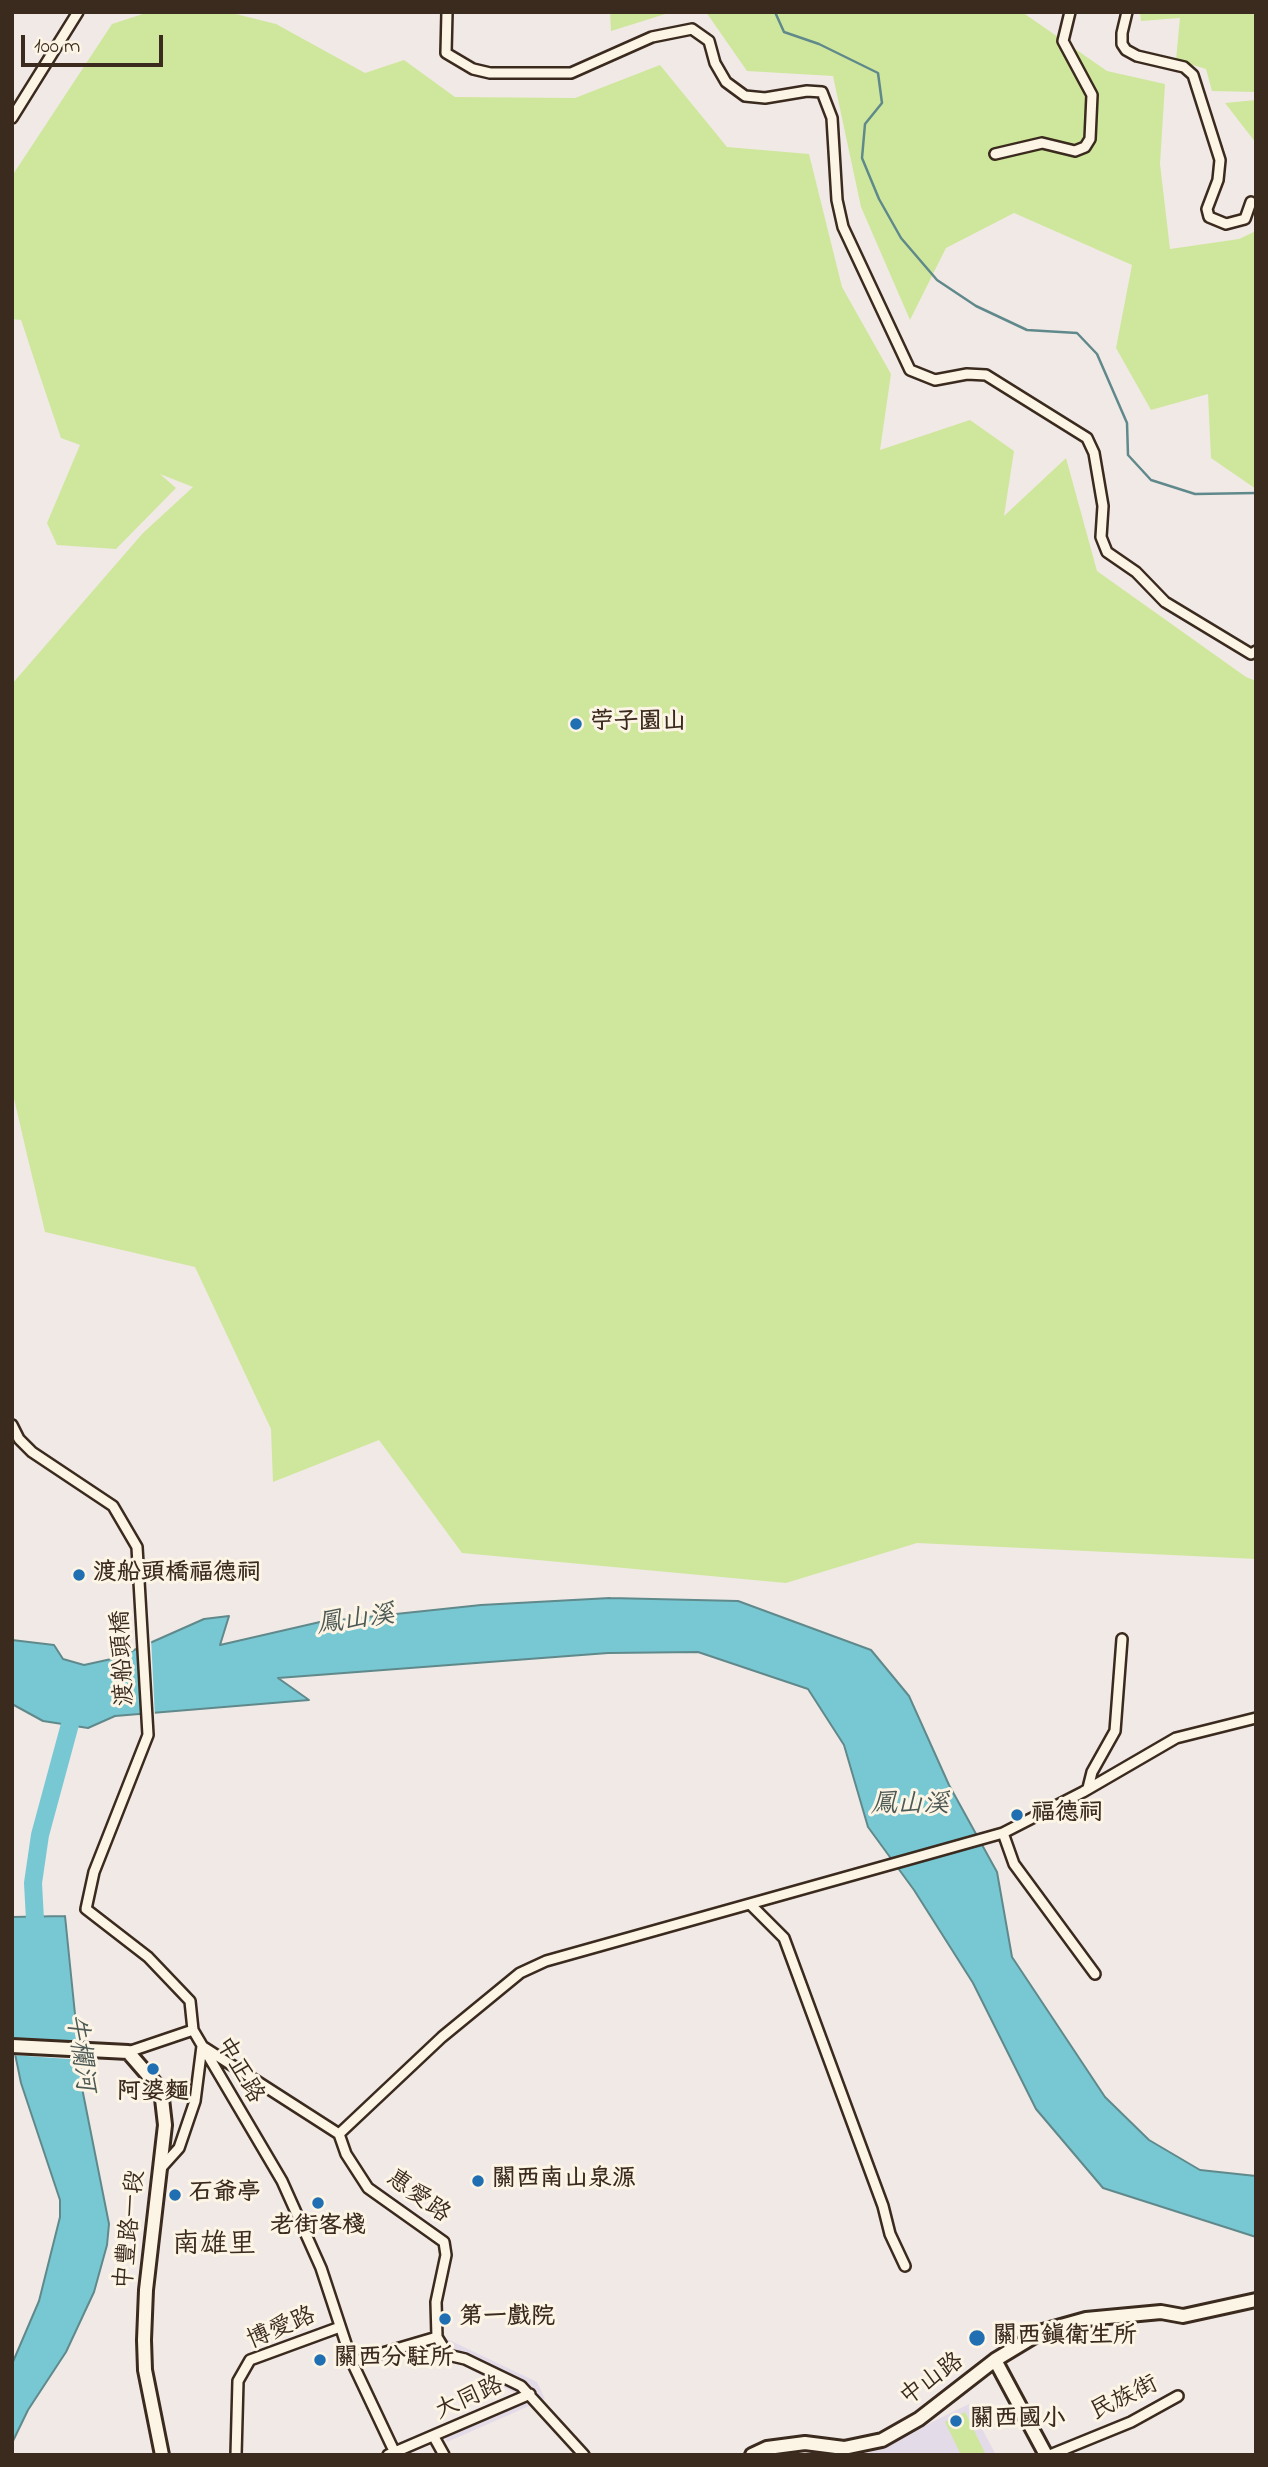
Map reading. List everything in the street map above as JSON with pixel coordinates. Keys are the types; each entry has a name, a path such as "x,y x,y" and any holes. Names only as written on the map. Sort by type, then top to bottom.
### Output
{"street":[{"path":"12,118 78,12"},
{"path":"447,12 446,53 474,69 490,73 571,73 652,37 692,29 709,41 716,64 726,82 745,96 765,98 822,92 832,118 837,200 843,227 910,370 935,380 967,374 986,375 1087,438 1094,453 1103,506 1101,537 1107,552 1136,572 1165,602 1251,654 1256,651"},
{"path":"995,154 1042,143 1075,151 1085,147 1090,139 1092,94 1063,41 1070,12"},
{"path":"1127,12 1122,33 1122,44 1126,50 1137,56 1184,67 1193,75 1220,160 1218,180 1207,209 1209,217 1226,224 1245,219 1251,202"},
{"name":"渡船頭橋","path":"12,1425 19,1438 32,1452 113,1506 137,1547 141,1578 148,1735"},
{"path":"1088,1788 1092,1772 1115,1731 1122,1640"},
{"path":"159,2171 179,2148 195,2101 202,2046 339,2134 442,2037 520,1973 546,1961 1003,1833 1176,1738 1256,1718"},
{"name":"中正路","path":"148,1735 94,1872 86,1909 148,1957 190,2001 193,2030 282,2180 321,2268 352,2362 391,2454"},
{"path":"1003,1833 1014,1864 1095,1974"},
{"path":"751,1905 784,1938 883,2206 890,2234 905,2266"},
{"path":"12,2046 98,2053 128,2052 193,2030"},
{"name":"中豐路一段","path":"128,2052 161,2090 165,2125 146,2290 144,2340 145,2370 162,2455"},
{"name":"惠愛路","path":"339,2134 346,2154 368,2188 444,2242 446,2255 435,2320 437,2337"},
{"name":"中山路","path":"752,2455 767,2448 805,2443 844,2448 882,2440 951,2397 995,2360 1043,2331 1086,2319 1161,2312 1191,2315 1256,2300"},
{"name":"博愛路","path":"236,2455 238,2381 250,2360 340,2327"},
{"path":"352,2362 437,2337 448,2356 465,2359 521,2386 530,2394"},
{"path":"995,2360 1048,2455"},
{"name":"大同路","path":"391,2454 530,2394 584,2455"},
{"name":"民族街","path":"1048,2455 1131,2422 1178,2396"},
{"path":"434,2437 444,2455"}],"shaded area":[{"path":"443,2337 537,2382 545,2399 447,2442 439,2426 515,2393 435,2351"},
{"name":"關西國小","path":"969,2404 996,2455 863,2455 875,2450"}],"green space":[{"path":"149,12 228,12 276,24 365,73 404,60 455,97 575,98 660,65 727,147 809,154 842,287 891,374 880,450 970,420 1014,451 1004,516 1066,458 1097,571 1246,677 1256,681 1256,1559 917,1543 786,1583 462,1553 379,1440 273,1482 271,1429 195,1267 45,1232 12,1090 12,684 143,533 193,487 160,474 176,488 116,549 57,545 47,523 80,445 61,438 21,320 12,319 12,176 112,24"},
{"path":"610,12 672,12 611,31"},
{"path":"706,12 1022,12 1107,71 1165,84 1160,164 1170,249 1239,239 1256,231 1256,489 1211,458 1208,394 1151,410 1116,348 1132,265 1014,213 946,248 910,320 861,207 833,76 747,71"},
{"path":"1140,12 1256,12 1256,92 1212,91 1206,69 1176,60 1180,18 1141,21"},
{"path":"1256,100 1256,143 1225,103"},
{"path":"965,2412 985,2453 981,2455 961,2455 945,2422"}],"water":[{"name":"鳳山溪","path":"610,1598 738,1601 871,1650 909,1696 949,1785 997,1872 1012,1957 1105,2097 1149,2140 1200,2170 1256,2176 1256,2237 1103,2188 1036,2109 973,1983 914,1890 868,1827 844,1745 808,1689 698,1652 608,1653 278,1678 309,1700 115,1716 88,1728 43,1721 12,1704 12,1640 54,1645 63,1659 84,1665 116,1658 204,1619 229,1616 220,1645 320,1622 481,1605"},
{"name":"牛欄河","path":"65,1916 83,2093 109,2224 107,2245 94,2292 66,2352 28,2410 12,2443 12,2364 39,2301 60,2217 60,2200 21,2083 12,2039 12,1917"}],"pier":[{"path":"151,1638 155,1717 141,1718 137,1645"},
{"path":"12,2038 81,2043 83,2060 12,2055"}],"waterway":[{"path":"775,12 784,32 819,44 878,73 882,103 865,124 862,158 879,199 901,238 937,280 976,306 1027,330 1077,333 1097,354 1127,423 1128,455 1151,480 1195,494 1256,493"},
{"name":"牛欄河","path":"36,1938 33,1883 40,1835 76,1702"}],"place":[{"name":"苧子園山","path":"576,724"},
{"name":"渡船頭橋福德祠","path":"79,1575"},
{"name":"福德祠","path":"1017,1815"},
{"name":"阿婆麵","path":"153,2069"},
{"name":"關西南山泉源","path":"478,2181"},
{"name":"石爺亭","path":"175,2195"},
{"name":"老街客棧","path":"318,2203"},
{"name":"第一戲院","path":"445,2319"},
{"name":"關西鎮衛生所","path":"977,2338"},
{"name":"關西分駐所","path":"320,2360"},
{"name":"關西國小","path":"956,2421"}],"district":[{"name":"南雄里","path":"214,2247"}]}
